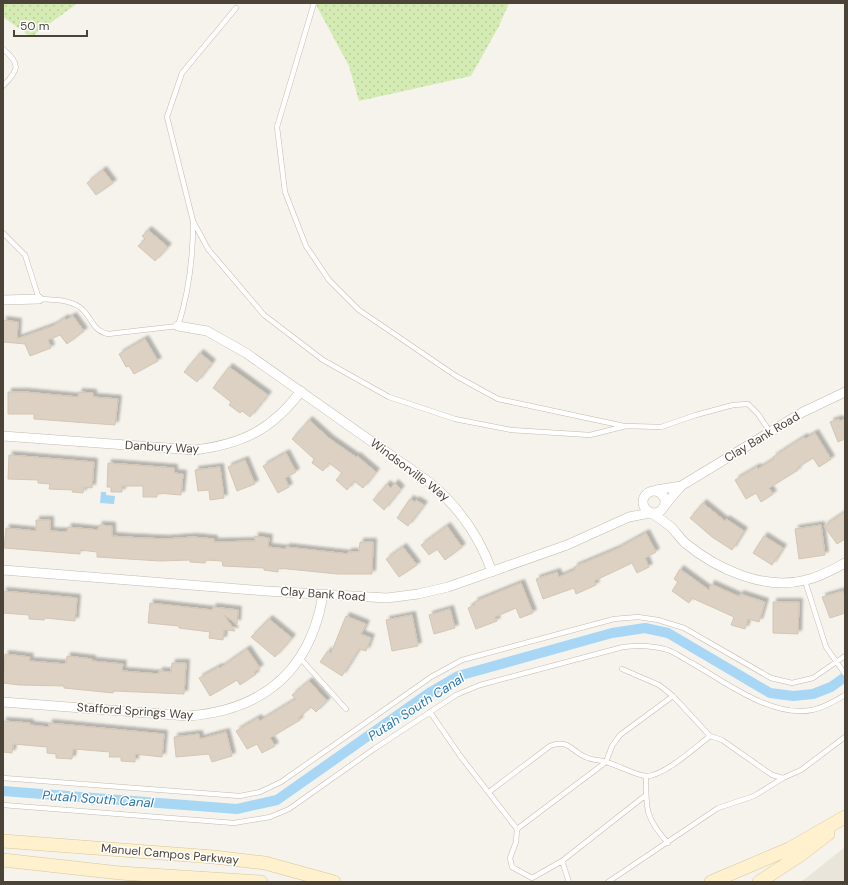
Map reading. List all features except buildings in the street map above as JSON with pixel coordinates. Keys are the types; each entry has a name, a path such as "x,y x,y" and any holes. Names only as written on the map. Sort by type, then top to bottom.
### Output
{"main road":[{"path":"711,882 788,849 845,817"},
{"path":"759,882 798,856 845,821"},
{"name":"Manuel Campos Parkway","path":"3,841 214,857 257,862 316,876 334,882"},
{"name":"Manuel Campos Parkway","path":"3,860 120,873 261,882"}],"street":[{"path":"3,300 39,299"},
{"name":"Windsorville Way","path":"178,326 207,331 228,341 301,391 445,495 471,525 482,545 492,572"},
{"name":"Danbury Way","path":"3,436 195,450 221,447 248,437 268,425 285,411 301,391"},
{"name":"Clay Bank Road","path":"3,570 323,595 387,598 418,594 448,587 567,545 628,517 658,512 681,486 803,412 845,392"},
{"name":"Clay Bank Road","path":"628,517 648,492 681,486"},
{"path":"656,490 663,494 671,527"},
{"path":"643,499 644,507 671,527 685,542 706,558 738,574 763,582 786,583 805,581 827,573 845,563"},
{"name":"Stafford Springs Way","path":"3,702 188,716 214,714 238,707 266,692 287,674 300,658 310,642 316,626 323,595"}],"lane":[{"path":"314,3 277,127 285,192 306,246 329,280 359,310 456,376 498,399 626,426 661,428 696,415 733,405 748,404 758,414 770,432"},
{"path":"3,232 25,255 39,299 61,300 80,308 100,332 108,334 178,326 186,302 193,255 192,221 167,117 182,73 236,8"},
{"path":"3,49 12,56 17,66 15,72 3,86"},
{"path":"192,221 208,249 264,315 323,360 389,397 455,419 511,430 590,435 626,426"},
{"path":"805,581 826,647 845,674"},
{"path":"3,778 240,796 260,792 281,782 431,677 462,660 614,618 638,617 658,620 684,628 771,678 792,683 814,678 845,656"},
{"path":"3,805 234,823 270,817 289,809 456,695 480,685 623,647 639,645 670,651 760,702 781,709 795,712 812,710 830,704 845,695"},
{"path":"300,658 346,709"},
{"path":"622,669 659,685 674,696 710,736 722,740 772,775 783,778"},
{"path":"517,829 606,762 612,746 620,735 674,696"},
{"path":"430,712 461,757 517,829 516,842 510,858 512,867 532,878 562,861 646,795"},
{"path":"489,792 550,746 557,743 564,743 587,758 606,762 646,776 667,768 710,736"},
{"path":"608,882 718,808 754,796 783,778 801,770 845,737"},
{"path":"646,776 647,813 654,827 668,843"},
{"path":"562,861 569,882"}],"shaded area":[{"path":"845,847 845,882 800,882 805,879"}],"green space":[{"path":"3,3 78,3 31,37 3,17"},
{"path":"315,3 509,3 499,26 471,76 359,101 349,66"}],"water":[{"path":"101,492 106,492 106,495 115,496 114,504 100,503"}],"waterway":[{"name":"Putah South Canal","path":"3,791 237,809 277,800 429,693 458,676 612,633 645,628 668,633 770,693 793,696 813,694 831,687 845,677"}]}
